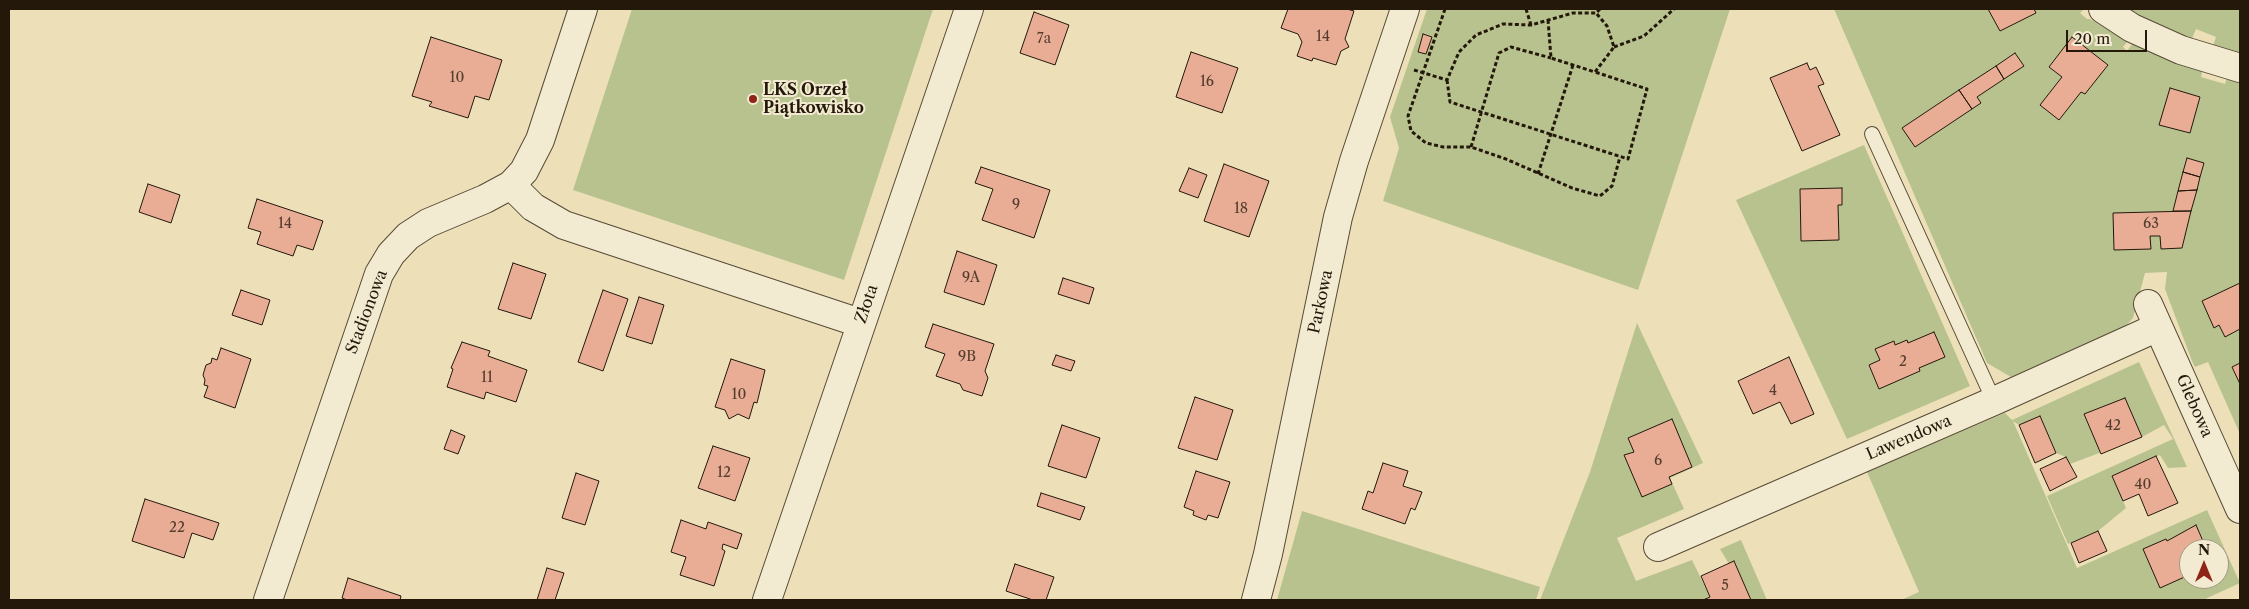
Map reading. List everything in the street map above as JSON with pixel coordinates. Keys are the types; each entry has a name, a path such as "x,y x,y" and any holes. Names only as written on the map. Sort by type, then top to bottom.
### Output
{"street":[{"name":"Stadionowa","path":"268,600 379,274 391,254 408,236 428,223 485,199 511,185 533,157 583,9"},
{"name":"Złota","path":"767,600 968,9"},
{"name":"Parkowa","path":"1256,600 1268,554 1338,216 1354,161 1405,9"},
{"path":"2103,9 2132,28 2181,50 2240,68"},
{"path":"511,185 534,207 564,225 860,324"},
{"name":"Lawendowa","path":"1658,547 1994,401 2153,315"},
{"name":"Glebowa","path":"2153,315 2240,509"}],"lane":[{"path":"1872,134 1994,401"}],"path":[{"path":"1445,9 1408,116 1411,131 1426,143 1443,147 1471,147 1600,196 1612,186 1620,157"},
{"path":"1526,9 1531,24"},
{"path":"1471,147 1480,112 1499,53 1511,47 1647,89 1628,159 1551,135 1480,112 1450,102 1447,80 1459,52 1476,35 1503,24 1531,24 1573,13 1596,13 1600,9"},
{"path":"1595,72 1614,47 1644,36 1674,9"},
{"path":"1596,13 1607,26 1614,47"},
{"path":"1548,20 1551,58"},
{"path":"1387,62 1447,80"},
{"path":"1538,174 1573,65"}],"green space":[{"name":"LKS Orzeł Piątkowisko","path":"632,9 933,9 844,280 573,190"},
{"path":"1427,9 1730,9 1638,290 1383,201 1399,148 1390,117"},
{"path":"1834,9 2084,9 2080,13 2087,19 2128,41 2123,47 2127,51 2133,43 2203,68 2201,77 2225,84 2228,75 2240,78 2240,434 2208,362 2195,367 2192,361 2165,289 2167,272 2145,273 2133,318 2122,330 2011,377 1987,363"},
{"path":"2120,9 2240,9 2240,56 2212,49 2216,37 2196,29 2191,41"},
{"path":"1864,145 1970,386 1847,439 1736,200"},
{"path":"1637,323 1703,463 1670,478 1684,509 1617,538 1636,581 1692,560 1710,597 1703,600 1540,600 1590,472"},
{"path":"2139,362 2187,467 2168,468 2160,455 2112,476 2126,508 2098,531 2068,544 2047,496 2173,439 2164,425 2142,437 2070,464 2066,457 2056,453 2040,417 2019,425 2013,421 2077,568 2207,510 2220,539 2179,539 2179,589 2227,589 2203,600 1901,600 1919,592 1867,472 2005,413 2012,420"},
{"path":"1302,511 1540,587 1536,600 1277,600"},
{"path":"1741,540 1767,600 1751,600 1734,562 1729,564 1720,549"},
{"path":"2229,559 2240,583 2229,588"}],"building":[{"path":"1288,9 1347,9 1354,11 1345,39 1349,47 1341,51 1336,65 1313,58 1312,61 1297,56 1302,42 1298,34 1281,28"},
{"path":"1988,9 2034,9 2036,13 2000,31"},
{"path":"1034,12 1069,25 1055,65 1020,53"},
{"path":"1423,34 1432,37 1426,54 1418,52"},
{"path":"431,37 502,60 489,100 475,96 468,118 429,106 432,102 412,96"},
{"path":"2072,37 2108,65 2085,94 2081,92 2059,120 2040,105 2062,77 2049,67"},
{"path":"1191,52 1238,68 1222,113 1176,97"},
{"path":"2015,53 2024,66 2004,79 1996,66"},
{"path":"1807,63 1810,70 1816,67 1824,84 1818,86 1840,135 1802,151 1770,78"},
{"path":"1996,66 2004,79 1977,97 1981,103 1972,109 1959,90"},
{"path":"2170,88 2200,97 2190,133 2159,125"},
{"path":"1959,90 1972,109 1915,147 1902,128"},
{"path":"2187,158 2204,163 2200,177 2183,172"},
{"path":"1224,164 1269,181 1249,237 1204,221"},
{"path":"981,167 1050,190 1034,238 982,220 993,189 975,183"},
{"path":"1189,168 1207,175 1198,198 1179,191"},
{"path":"2183,172 2200,177 2197,190 2178,191"},
{"path":"148,184 180,195 171,223 139,212"},
{"path":"1842,188 1842,205 1838,205 1839,240 1801,241 1800,189"},
{"path":"2197,190 2191,211 2173,211 2178,191"},
{"path":"257,199 323,221 313,250 297,245 293,256 257,244 261,232 248,228"},
{"path":"2191,211 2182,248 2161,249 2160,236 2150,236 2151,249 2114,250 2113,213"},
{"path":"957,251 997,265 984,305 944,292"},
{"path":"513,263 546,274 531,319 498,309"},
{"path":"1063,278 1094,288 1089,304 1058,294"},
{"path":"2240,283 2240,329 2225,337 2219,325 2214,328 2202,301"},
{"path":"241,290 270,300 262,325 232,315"},
{"path":"603,290 628,299 603,371 578,362"},
{"path":"639,297 664,305 652,344 626,336"},
{"path":"933,324 994,344 985,371 988,378 982,396 963,390 960,384 936,376 945,354 925,347"},
{"path":"1934,332 1945,357 1919,368 1920,371 1879,389 1869,365 1880,360 1875,349 1894,341 1895,345 1907,340 1908,343"},
{"path":"462,342 490,351 488,356 527,370 516,402 486,392 484,399 447,387 453,369 451,368"},
{"path":"221,348 251,359 235,408 204,397 208,386 204,385 203,375 206,365 211,363 212,358 217,360"},
{"path":"1056,355 1075,361 1071,371 1052,365"},
{"path":"1789,357 1814,414 1791,424 1780,402 1753,414 1738,381"},
{"path":"731,359 765,370 757,403 754,402 749,419 738,414 729,419 725,410 715,407"},
{"path":"2240,363 2240,384 2232,367"},
{"path":"1195,397 1233,410 1217,460 1178,448"},
{"path":"2125,398 2142,437 2101,454 2084,414"},
{"path":"2040,416 2056,453 2035,463 2019,425"},
{"path":"1672,419 1692,467 1669,477 1672,484 1642,497 1624,455 1634,452 1628,438"},
{"path":"1062,425 1100,438 1086,478 1048,466"},
{"path":"451,430 465,436 458,454 444,449"},
{"path":"713,446 750,458 735,501 698,488"},
{"path":"2156,456 2178,503 2148,516 2139,494 2123,501 2112,476"},
{"path":"2066,457 2077,477 2050,491 2040,469"},
{"path":"1383,463 1408,471 1403,486 1422,492 1415,510 1411,508 1405,524 1362,509 1368,491 1373,493"},
{"path":"1196,471 1230,482 1218,518 1208,515 1206,520 1193,515 1194,511 1184,507"},
{"path":"576,473 599,481 585,525 562,518"},
{"path":"1041,493 1085,507 1080,520 1037,506"},
{"path":"145,499 219,523 213,540 192,533 184,558 132,541"},
{"path":"681,520 706,529 708,522 742,534 737,549 723,544 722,549 725,551 714,586 680,575 686,557 671,552"},
{"path":"2196,525 2202,539 2179,539 2179,579 2160,588 2143,549 2166,539 2167,541"},
{"path":"2098,531 2107,551 2079,563 2071,543"},
{"path":"1734,561 1751,600 1703,600 1710,597 1701,576"},
{"path":"1015,564 1054,577 1046,600 1033,600 1006,591"},
{"path":"547,568 564,573 555,600 537,600"},
{"path":"348,578 401,596 400,600 347,600 342,598"}],"place":[{"name":"LKS Orzeł Piątkowisko","path":"753,99"}]}
